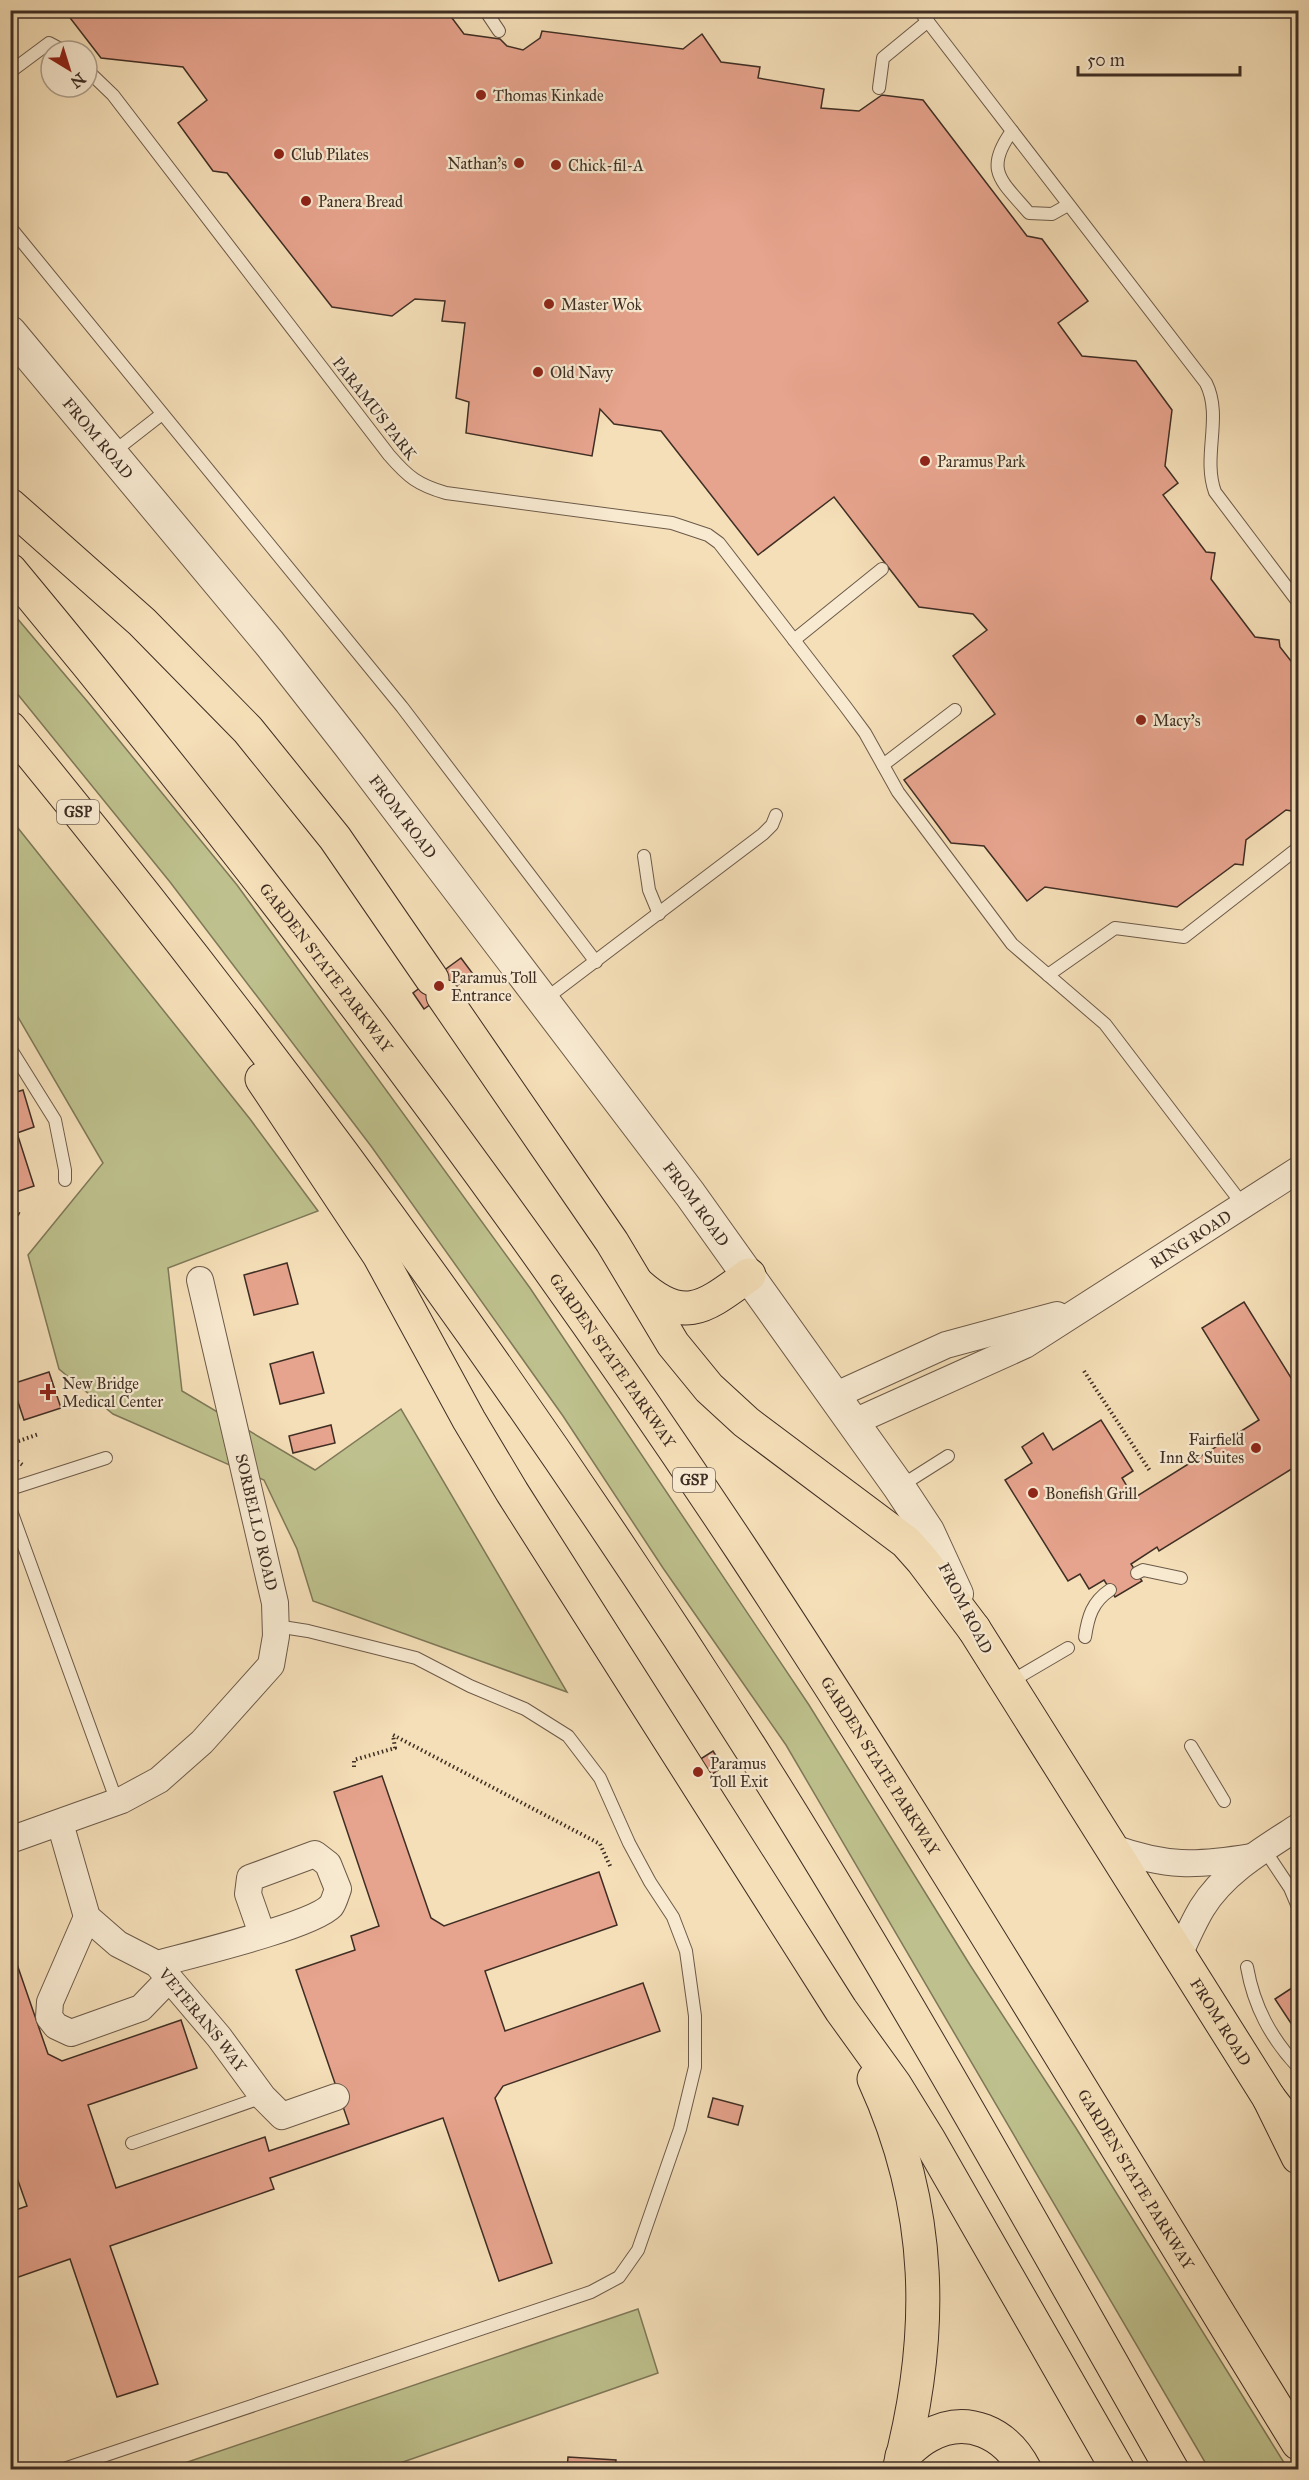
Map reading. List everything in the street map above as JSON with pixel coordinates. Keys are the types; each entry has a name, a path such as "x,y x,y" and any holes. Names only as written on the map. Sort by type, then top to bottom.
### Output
{"main road":[{"path":"10,505 142,622 248,730 335,838 612,1242 673,1344 709,1388 759,1433 906,1542 974,1629"},
{"name":"GARDEN STATE PARKWAY","path":"10,570 179,776 396,1058 604,1349 738,1544 817,1665 1299,2443"},
{"name":"GSP","path":"10,728 146,896 281,1071 566,1469 697,1665 890,1977 1173,2469"},
{"path":"146,896 280,1108 357,1219 506,1482 841,2010 895,2085 929,2140 1118,2469"},
{"path":"636,1282 662,1304 685,1309 702,1306 715,1300 749,1275"},
{"name":"FROM ROAD","path":"974,1629 1269,2098 1299,2136"},
{"path":"841,2010 880,2094 894,2131 912,2193 918,2227 924,2295 924,2331 915,2402 900,2463"},
{"path":"1269,2098 1299,2157"},
{"path":"900,2463 927,2436 948,2429 970,2427 982,2430 1008,2444 1025,2469"}],"street":[{"name":"FROM ROAD","path":"10,332 270,644 414,829 749,1275 854,1422 928,1531 974,1629"},
{"name":"RING ROAD","path":"854,1422 1025,1345 1299,1170"},
{"name":"SORBELLO ROAD","path":"10,1840 117,1802 159,1780 202,1742 271,1665 276,1626 273,1592 200,1280"},
{"path":"834,1396 952,1342 1083,1308"},
{"path":"60,1823 87,1917 50,2002 49,2017 56,2026 71,2033 141,2008 163,1971 262,1934"},
{"path":"1179,1955 1202,1907 1257,1853 1299,1827"},
{"path":"1113,1848 1155,1861 1189,1864 1206,1864 1257,1853"},
{"name":"VETERANS WAY","path":"87,1917 117,1944 163,1971 219,2037 263,2097 282,2116 336,2097"}],"lane":[{"path":"485,10 500,31"},
{"path":"919,10 1206,383 1212,394 1213,405 1209,470 1215,492 1299,602"},
{"path":"879,88 883,58 928,21"},
{"path":"10,72 39,50"},
{"name":"PARAMUS PARK","path":"99,81 114,95 389,454 412,480 446,493 672,523 708,535 728,553 865,734 898,792 1012,944 1086,1006 1124,1046 1243,1205"},
{"path":"1012,131 1000,147 996,165 1000,179 1029,213 1052,214 1068,205"},
{"path":"10,227 402,707 596,962"},
{"path":"111,453 162,414"},
{"path":"794,640 882,569"},
{"path":"883,765 955,710"},
{"path":"543,1001 763,834 772,825 776,815"},
{"path":"1048,975 1115,928 1184,937 1299,848"},
{"path":"644,856 649,890 659,914"},
{"path":"10,1048 55,1120 65,1180"},
{"path":"899,1487 948,1456"},
{"path":"10,1489 106,1458"},
{"path":"10,1508 117,1802"},
{"path":"1137,1574 1143,1570 1181,1578"},
{"path":"1085,1637 1088,1618 1098,1598 1110,1590"},
{"path":"61,2469 591,2292 619,2277 638,2250 682,2119 695,2067 695,2016 686,1951 673,1917 650,1882 629,1843 600,1778 568,1736 525,1709 470,1686 416,1658 308,1631 276,1626"},
{"path":"1008,1684 1068,1648"},
{"path":"1191,1746 1224,1801"},
{"path":"1257,1853 1298,1903"},
{"path":"1247,1967 1256,2006 1299,2067"},
{"path":"132,2143 263,2097"}],"path":[{"path":"10,1210 21,1215"},
{"path":"1084,1371 1149,1471"},
{"path":"10,1444 39,1434"},
{"path":"10,1456 24,1466"},
{"path":"354,1767 354,1760 395,1748 393,1735 600,1844 611,1868"}],"green space":[{"path":"11,611 237,885 530,1288 809,1705 1288,2469 1209,2469 786,1745 663,1568 563,1416 371,1146 170,882 11,686"},
{"path":"10,818 250,1119 318,1211 168,1268 182,1391 315,1470 401,1409 567,1692 313,1601 297,1549 264,1480 113,1414 59,1369 28,1255 103,1163 11,1005"},
{"path":"638,2309 658,2373 383,2469 167,2469"}],"building":[{"name":"Paramus Park","path":"64,10 446,10 464,34 500,39 507,46 523,50 540,38 542,31 683,49 702,34 721,62 760,67 758,78 824,89 821,108 859,111 882,95 923,100 1027,236 1042,239 1088,301 1058,323 1082,356 1136,361 1172,410 1165,466 1178,483 1163,495 1206,552 1215,553 1211,579 1255,637 1279,640 1280,647 1298,670 1298,812 1286,810 1246,840 1243,865 1235,864 1177,907 1045,887 1027,901 984,846 951,843 904,780 995,714 953,656 987,630 973,614 919,607 834,497 758,555 661,431 614,424 600,409 592,456 466,433 469,402 456,398 465,323 442,321 445,301 415,299 392,316 332,307 227,173 213,171 178,123 207,100 183,67 101,58 99,39 86,39"},
{"name":"Paramus Toll Entrance","path":"461,958 473,974 424,1009 413,993"},
{"path":"23,1090 34,1127 17,1133 34,1186 10,1194 10,1094"},
{"path":"287,1263 298,1304 254,1315 244,1275"},
{"name":"Fairfield Inn & Suites","path":"1244,1302 1298,1389 1298,1465 1159,1551 1157,1547 1131,1564 1142,1581 1115,1597 1104,1580 1089,1589 1080,1574 1068,1581 1005,1480 1032,1463 1022,1447 1043,1433 1053,1450 1101,1420 1133,1471 1122,1478 1134,1498 1259,1420 1202,1328"},
{"path":"313,1352 324,1393 280,1404 270,1364"},
{"path":"49,1372 61,1408 24,1420 12,1384"},
{"path":"331,1425 335,1443 293,1453 289,1436"},
{"name":"Paramus Toll Exit","path":"713,1751 723,1767 684,1792 688,1767"},
{"path":"382,1776 431,1918 444,1926 599,1872 617,1925 485,1971 505,2031 643,1983 660,2031 503,2086 495,2098 552,2263 499,2281 443,2118 270,2178 274,2189 110,2246 158,2384 117,2397 70,2259 10,2280 10,2212 27,2206 10,2158 10,1944 48,2054 62,2061 181,2020 197,2068 88,2105 116,2188 265,2137 269,2151 349,2124 296,1970 355,1950 351,1936 379,1926 334,1792"},
{"path":"1298,1984 1298,2034 1275,1999"},
{"path":"713,2098 743,2106 738,2125 708,2117"},
{"path":"568,2457 616,2460 615,2470 567,2470"}],"place":[{"name":"Thomas Kinkade","path":"481,95"},
{"name":"Club Pilates","path":"279,154"},
{"name":"Nathan's","path":"519,163"},
{"name":"Chick-fil-A","path":"556,165"},
{"name":"Panera Bread","path":"306,201"},
{"name":"Master Wok","path":"549,304"},
{"name":"Old Navy","path":"538,372"},
{"name":"Paramus Park","path":"925,461"},
{"name":"Macy's","path":"1141,720"},
{"name":"Paramus Toll Entrance","path":"439,986"},
{"name":"New Bridge Medical Center","path":"48,1392"},
{"name":"Fairfield Inn & Suites","path":"1256,1448"},
{"name":"Bonefish Grill","path":"1033,1493"},
{"name":"Paramus Toll Exit","path":"698,1772"}]}
